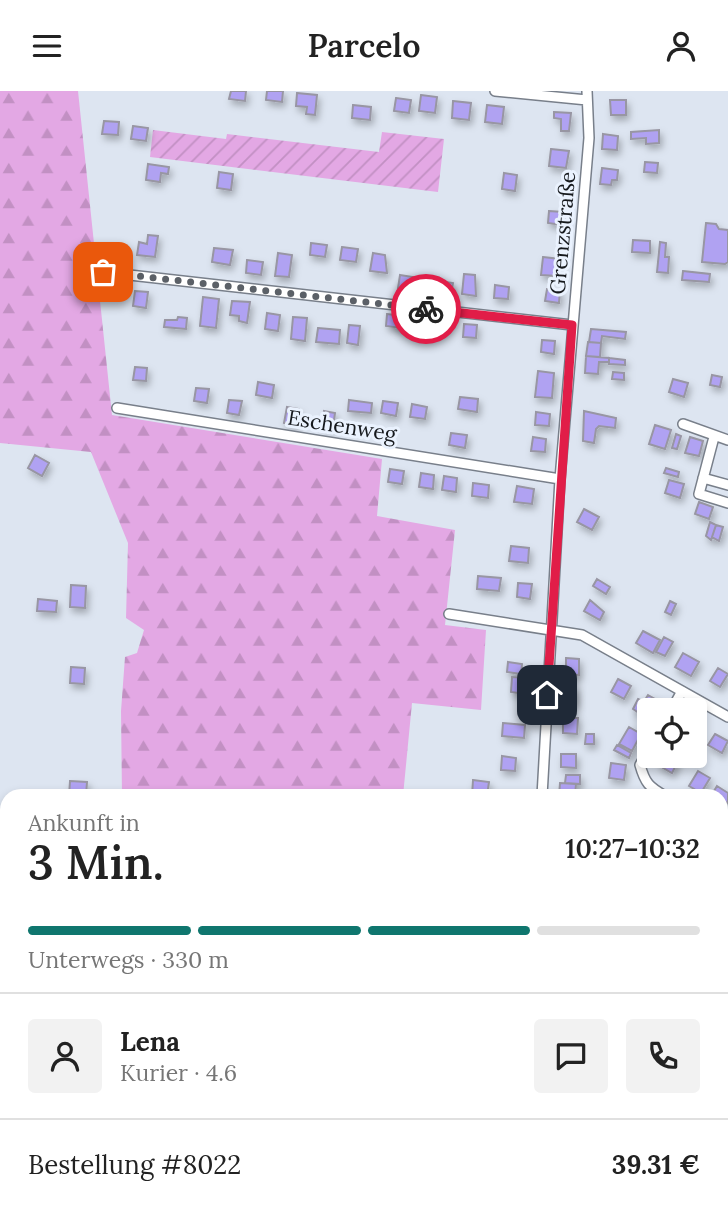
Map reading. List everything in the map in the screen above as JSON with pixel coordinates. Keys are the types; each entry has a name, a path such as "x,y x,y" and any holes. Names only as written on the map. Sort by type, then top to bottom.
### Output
{"street":[{"path":"495,91 587,95"},
{"name":"Grenzstraße","path":"542,789 560,479 589,138 587,95"},
{"path":"103,272 572,325"},
{"name":"Eschenweg","path":"117,408 560,479"},
{"path":"683,424 728,440"},
{"path":"714,437 699,494 728,503"},
{"path":"703,478 728,485"},
{"path":"449,614 550,630 594,641 728,717"},
{"path":"678,698 682,691"},
{"path":"641,768 644,779 653,789"}],"green space":[{"path":"0,91 78,91 112,415 382,459 377,516 455,530 445,625 486,630 481,710 412,703 404,789 122,789 121,711 125,657 137,653 144,630 126,618 128,543 91,452 0,443"},
{"path":"153,130 226,139 227,134 379,152 382,132 444,139 438,192 150,157"}],"building":[{"path":"231,91 246,91 245,101 229,99"},
{"path":"267,91 283,91 282,102 266,100"},
{"path":"297,93 317,95 315,115 306,114 307,107 296,106"},
{"path":"421,95 437,97 435,113 419,111"},
{"path":"396,98 411,100 409,113 394,111"},
{"path":"610,100 626,100 626,115 611,115"},
{"path":"453,101 471,103 469,120 452,118"},
{"path":"353,105 371,107 370,120 352,118"},
{"path":"487,105 504,107 502,124 485,122"},
{"path":"554,112 571,113 569,131 561,131 561,119 554,118"},
{"path":"104,121 119,122 118,135 102,134"},
{"path":"133,126 148,128 146,141 131,139"},
{"path":"659,130 659,143 646,144 646,138 631,139 631,132"},
{"path":"603,134 618,136 617,150 602,149"},
{"path":"551,149 569,151 566,168 549,166"},
{"path":"645,162 658,163 657,173 644,172"},
{"path":"148,164 169,167 168,174 161,173 160,182 146,180"},
{"path":"602,168 618,170 617,180 612,180 611,185 600,184"},
{"path":"219,172 233,174 231,190 217,188"},
{"path":"504,173 517,175 515,191 502,189"},
{"path":"549,211 563,212 562,225 548,223"},
{"path":"706,223 728,230 728,262 725,264 702,262"},
{"path":"148,235 158,236 155,257 137,255 139,242 147,244"},
{"path":"633,240 650,241 650,253 632,252"},
{"path":"660,242 666,243 668,273 657,272"},
{"path":"311,243 327,245 325,257 310,255"},
{"path":"342,247 358,249 356,262 340,260"},
{"path":"214,248 233,250 230,265 212,262"},
{"path":"278,253 292,255 289,277 275,276"},
{"path":"373,253 385,255 387,273 370,271"},
{"path":"543,257 560,259 558,276 541,275"},
{"path":"247,260 263,262 261,275 246,273"},
{"path":"683,271 710,274 709,282 682,280"},
{"path":"464,274 475,275 476,296 462,294"},
{"path":"400,275 413,277 412,289 398,288"},
{"path":"439,281 453,283 451,295 438,294"},
{"path":"495,285 509,287 508,299 494,298"},
{"path":"547,289 560,290 559,303 545,301"},
{"path":"135,291 148,292 146,308 133,306"},
{"path":"203,297 219,299 216,328 200,326"},
{"path":"232,301 250,302 247,323 239,321 239,316 230,315"},
{"path":"267,313 280,315 278,331 265,329"},
{"path":"387,314 403,316 401,328 386,326"},
{"path":"178,317 187,318 186,329 164,327 165,320 177,320"},
{"path":"293,317 307,318 305,341 291,339"},
{"path":"464,324 477,325 476,338 463,337"},
{"path":"349,325 360,326 358,345 347,343"},
{"path":"318,328 340,330 339,344 316,342"},
{"path":"591,329 626,332 625,339 602,336 601,343 589,342"},
{"path":"542,340 555,341 554,354 541,352"},
{"path":"588,342 601,343 600,357 586,356"},
{"path":"586,356 609,358 609,362 599,362 598,374 585,373"},
{"path":"609,358 625,360 625,365 609,364"},
{"path":"135,367 147,368 146,381 133,380"},
{"path":"538,371 554,373 552,398 535,397"},
{"path":"613,372 624,373 624,380 612,379"},
{"path":"712,375 722,377 720,387 710,385"},
{"path":"673,379 688,383 684,397 669,392"},
{"path":"258,382 274,385 272,398 256,395"},
{"path":"196,388 209,389 207,403 194,401"},
{"path":"460,397 478,399 477,412 458,409"},
{"path":"229,400 242,401 239,415 227,413"},
{"path":"349,400 372,403 371,413 348,411"},
{"path":"383,401 398,403 396,416 381,413"},
{"path":"412,404 427,407 425,419 410,417"},
{"path":"287,407 299,409 297,425 284,423"},
{"path":"324,411 335,413 333,428 322,427"},
{"path":"584,411 616,418 615,428 599,426 594,443 583,441"},
{"path":"536,412 550,414 549,426 535,425"},
{"path":"655,425 671,430 665,449 649,444"},
{"path":"451,433 467,435 465,448 449,445"},
{"path":"676,434 681,436 677,449 672,448"},
{"path":"533,437 546,439 545,452 531,451"},
{"path":"690,437 703,441 699,456 685,453"},
{"path":"35,455 49,463 42,476 28,468"},
{"path":"666,468 679,472 678,477 664,473"},
{"path":"390,469 404,471 402,484 388,482"},
{"path":"421,473 434,475 433,489 419,487"},
{"path":"444,476 457,478 456,492 442,490"},
{"path":"669,480 684,484 680,498 665,493"},
{"path":"473,483 489,485 488,498 472,496"},
{"path":"517,486 534,489 532,504 514,502"},
{"path":"699,502 713,507 709,519 695,514"},
{"path":"584,509 599,517 592,530 577,522"},
{"path":"710,522 716,525 711,540 706,536"},
{"path":"716,525 723,527 719,541 712,537"},
{"path":"511,546 529,548 528,563 509,561"},
{"path":"478,576 501,578 499,591 477,589"},
{"path":"597,579 610,587 606,594 593,586"},
{"path":"518,583 532,584 530,599 517,597"},
{"path":"71,585 86,586 85,608 70,607"},
{"path":"38,599 57,601 56,612 37,611"},
{"path":"590,600 604,612 600,620 584,611"},
{"path":"670,601 676,604 671,615 665,612"},
{"path":"643,631 660,640 653,653 636,643"},
{"path":"664,637 673,642 665,656 656,652"},
{"path":"683,653 699,662 691,676 675,667"},
{"path":"566,658 579,659 579,675 566,674"},
{"path":"508,662 522,664 521,674 507,672"},
{"path":"71,667 85,668 84,684 70,683"},
{"path":"718,668 728,674 720,687 710,681"},
{"path":"512,677 527,678 525,694 511,692"},
{"path":"618,679 631,686 624,699 611,692"},
{"path":"564,687 576,688 576,703 563,702"},
{"path":"563,718 578,718 577,734 563,733"},
{"path":"503,723 525,725 524,738 502,736"},
{"path":"629,727 637,732 637,742 632,751 619,744"},
{"path":"586,734 594,734 594,744 585,744"},
{"path":"715,734 728,741 722,753 708,745"},
{"path":"617,745 631,753 629,758 614,750"},
{"path":"561,754 576,754 576,768 561,767"},
{"path":"502,756 516,758 515,771 501,770"},
{"path":"611,763 626,765 624,780 609,778"},
{"path":"698,771 710,778 703,789 689,786"},
{"path":"566,775 580,775 580,784 565,783"},
{"path":"473,780 489,782 488,789 472,789"},
{"path":"70,781 87,782 86,789 69,789"},
{"path":"560,783 576,784 576,789 560,789"}],"way so far":[{"path":"103,272 426,309"}],"route":[{"path":"426,309 572,325 547,695"}]}
